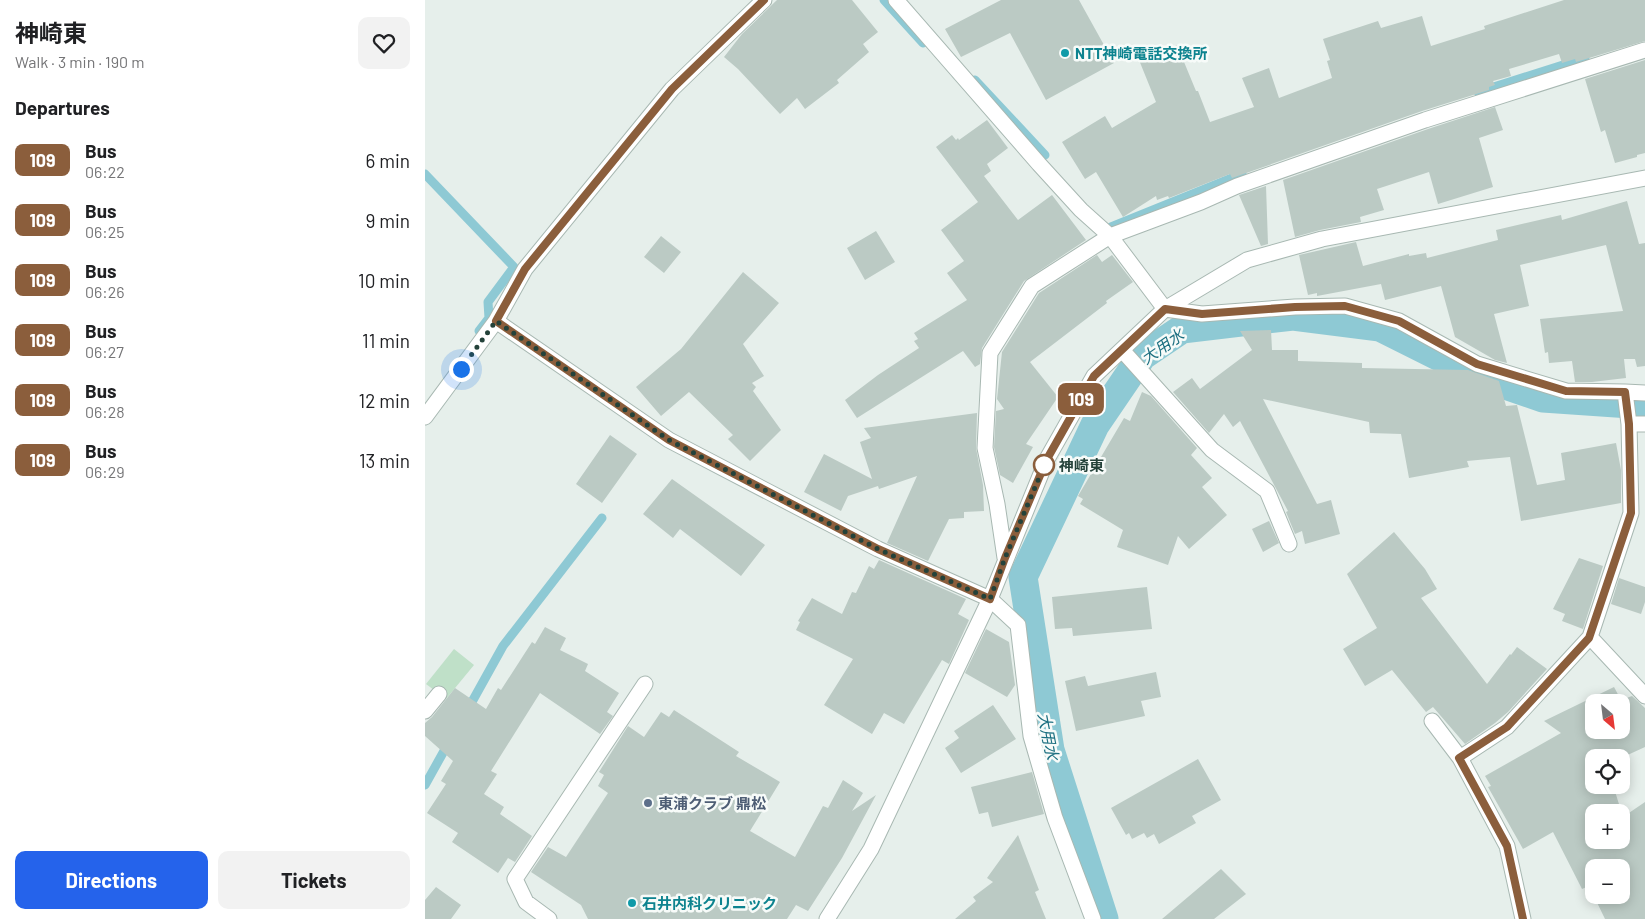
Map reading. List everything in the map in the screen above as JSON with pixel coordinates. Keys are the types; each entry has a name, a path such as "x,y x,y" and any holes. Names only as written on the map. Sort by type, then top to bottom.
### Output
{"street":[{"path":"425,417 496,321 525,269 666,97 764,0"},
{"path":"896,0 1039,164 1081,210 1110,236 1165,309 1202,314 1295,307 1345,306 1399,321 1477,364 1566,391 1625,394 1645,393"},
{"path":"1005,558 997,504 985,448 990,353 1032,286 1110,236 1255,179 1425,120 1645,50"},
{"path":"827,919 871,849 990,599 1005,558 1047,459 1094,376 1127,356 1165,309 1247,260 1322,239 1645,178"},
{"path":"496,321 669,440 878,549 990,599 1018,625 1031,736 1055,818 1093,919"},
{"path":"1127,356 1212,450 1267,491 1289,544"},
{"path":"1459,758 1507,727 1589,638 1631,513 1628,419 1625,394"},
{"path":"1628,419 1645,424"},
{"path":"1589,638 1645,696"},
{"path":"549,919 526,902 515,879 645,684"},
{"path":"425,711 439,694"},
{"path":"1432,721 1459,758 1507,846 1523,919"}],"green space":[{"path":"454,649 474,665 446,699 426,684"}],"building":[{"path":"777,0 852,0 878,32 863,44 869,52 837,80 839,83 805,109 797,98 780,114 738,69 724,57 742,34"},
{"path":"1001,0 1079,0 1114,63 1046,100 1010,33 961,57 945,29"},
{"path":"1564,0 1645,0 1645,41 1576,62 1575,59 1562,63 1559,54 1509,69 1511,76 1493,81 1495,85 1489,87 1489,90 1422,111 1232,178 1230,174 1169,198 1168,196 1157,200 1156,196 1123,217 1096,172 1085,179 1062,142 1105,116 1112,128 1156,102 1139,60 1177,45 1210,122 1254,107 1242,78 1269,68 1279,98 1332,78 1327,61 1330,60 1323,39 1378,21 1381,28 1422,16 1431,46 1485,29 1484,26"},
{"path":"1645,60 1645,153 1615,163 1605,130 1601,132 1585,79"},
{"path":"1495,107 1503,130 1479,138 1493,187 1438,204 1429,172 1377,189 1384,210 1360,217 1361,222 1295,237 1283,180"},
{"path":"987,120 1008,148 987,164 991,171 984,176 1018,220 1052,195 1086,240 1024,281 982,348 980,364 975,367 963,351 857,418 845,400 919,348 914,341 918,339 914,333 967,300 947,273 964,261 941,230 978,202 936,147 952,135 956,140 958,138 959,140"},
{"path":"1266,186 1268,244 1261,246 1239,195"},
{"path":"1627,201 1639,244 1645,243 1645,366 1637,367 1635,359 1624,359 1626,378 1575,382 1572,361 1549,363 1548,352 1545,353 1540,319 1623,311 1606,245 1520,265 1529,306 1494,314 1507,363 1495,360 1455,337 1441,286 1385,300 1381,284 1317,296 1317,293 1308,295 1299,255 1356,242 1363,266 1409,254 1409,256 1426,253 1427,258 1498,240 1496,230 1561,215 1562,220"},
{"path":"876,231 895,262 865,280 847,248"},
{"path":"661,236 681,252 664,273 644,257"},
{"path":"1097,255 1102,262 1112,255 1133,282 1106,301 1107,303 1030,362 1058,397 1026,444 1033,447 1013,483 1000,475 994,447 996,411 1004,409 997,399 1002,352 1039,293"},
{"path":"743,272 779,303 743,344 764,376 752,383 756,387 753,391 781,430 750,461 728,439 733,435 689,392 661,416 636,387 681,349"},
{"path":"1271,330 1272,350 1298,350 1298,361 1362,363 1362,368 1468,370 1499,381 1506,406 1517,405 1537,485 1565,480 1561,453 1616,443 1621,470 1621,503 1521,521 1510,457 1467,461 1469,467 1409,478 1401,434 1370,433 1369,422 1263,399 1317,504 1331,500 1340,534 1305,544 1302,531 1295,534 1286,512 1288,511 1240,421 1233,427 1224,414 1209,433 1173,392 1192,378 1200,389 1252,350 1240,331"},
{"path":"1142,392 1151,396 1197,448 1191,455 1212,478 1202,487 1227,515 1189,549 1178,536 1168,565 1117,547 1123,530 1080,504 1083,499 1078,496 1124,418 1130,421"},
{"path":"977,413 976,448 983,485 984,511 964,512 964,518 949,519 928,561 887,543 917,476 879,489 878,486 848,496 841,511 804,492 824,454 872,479 860,442 871,438 864,428"},
{"path":"610,435 637,454 602,503 576,484"},
{"path":"672,479 765,545 741,576 680,529 673,538 643,514"},
{"path":"1269,521 1279,543 1263,552 1252,529"},
{"path":"1394,532 1425,569 1437,589 1421,598 1487,684 1517,647 1547,669 1508,712 1465,744 1433,707 1426,712 1392,670 1365,686 1343,649 1377,628 1347,574"},
{"path":"1579,558 1603,566 1583,629 1562,621 1565,614 1553,609"},
{"path":"879,560 966,599 958,614 969,620 949,664 942,660 904,724 884,713 872,734 824,705 853,659 796,630 800,622 798,621 812,598 842,614 852,592 856,593 869,566 874,569"},
{"path":"1619,578 1645,587 1645,602 1641,614 1611,604"},
{"path":"1147,587 1152,629 1073,636 1072,628 1055,629 1052,597"},
{"path":"545,627 566,638 560,650 588,664 585,671 619,693 607,712 613,716 600,734 540,693 491,771 497,774 484,794 504,807 500,814 532,836 515,862 508,858 498,873 452,842 458,833 427,813 446,784 441,781 453,761 425,736 425,723 455,688 486,709 498,688 501,690 532,642 535,644"},
{"path":"986,629 1009,642 1015,685 1007,697 965,673"},
{"path":"1156,672 1161,697 1141,701 1145,716 1076,731 1065,681 1085,676 1088,686"},
{"path":"1614,687 1618,694 1600,694"},
{"path":"1632,696 1645,708 1645,747 1630,754 1630,749 1585,749 1585,794 1616,794 1619,804 1585,804 1585,849 1630,849 1630,812 1645,802 1645,919 1605,919 1598,904 1630,904 1630,859 1585,859 1585,888 1582,889 1553,832 1523,849 1488,787 1491,786 1485,776 1561,733 1544,721 1585,701 1585,739 1630,739 1630,697"},
{"path":"993,705 1016,739 961,773 945,748 959,738 954,731"},
{"path":"674,710 739,752 736,756 780,782 750,831 795,857 823,806 828,808 843,780 863,793 852,811 876,795 842,858 808,911 796,905 787,919 588,919 581,905 531,872 548,847 566,857 608,793 598,786 604,775 599,772 628,726 644,737 661,712 669,717"},
{"path":"1198,759 1221,800 1192,816 1196,823 1159,844 1154,834 1147,838 1144,833 1132,839 1129,833 1126,835 1111,808"},
{"path":"1032,772 1044,814 992,827 988,812 979,814 971,787"},
{"path":"1018,835 1039,890 1035,892 1046,919 955,919 976,901 973,897 993,882 987,878"},
{"path":"1221,869 1246,894 1214,919 1162,919"},
{"path":"436,887 461,905 451,919 425,919 425,900"}],"waterway":[{"path":"884,0 923,43"},
{"path":"1478,92 1585,58"},
{"path":"975,80 1045,155"},
{"path":"425,174 514,267 488,302 489,318 479,331"},
{"path":"1111,227 1242,174"},
{"name":"大用水","path":"1104,919 1050,750 1023,577 1095,425 1142,356 1182,329 1293,316 1380,327 1476,375 1543,398 1645,405"},
{"path":"468,709 503,646 602,518"},
{"path":"425,785 449,742"}],"bus line":[{"name":"109","path":"764,0 672,89 525,269 496,321 669,440 878,549 990,599 1005,558 1047,459 1094,376 1165,309 1202,314 1295,307 1345,306 1399,321 1477,364 1566,391 1625,392 1629,424 1631,513 1589,638 1507,727 1459,758 1507,846 1523,919"}],"place":[{"name":"NTT神崎電話交換所","path":"1065,53"},
{"name":"神崎東","path":"1044,465"},
{"name":"東浦クラブ 鼎松","path":"648,803"},
{"name":"石井内科クリニック","path":"632,903"}],"route":[{"path":"461,369 496,321 669,440 878,549 990,599 1005,558 1047,459 1044,465"}]}
